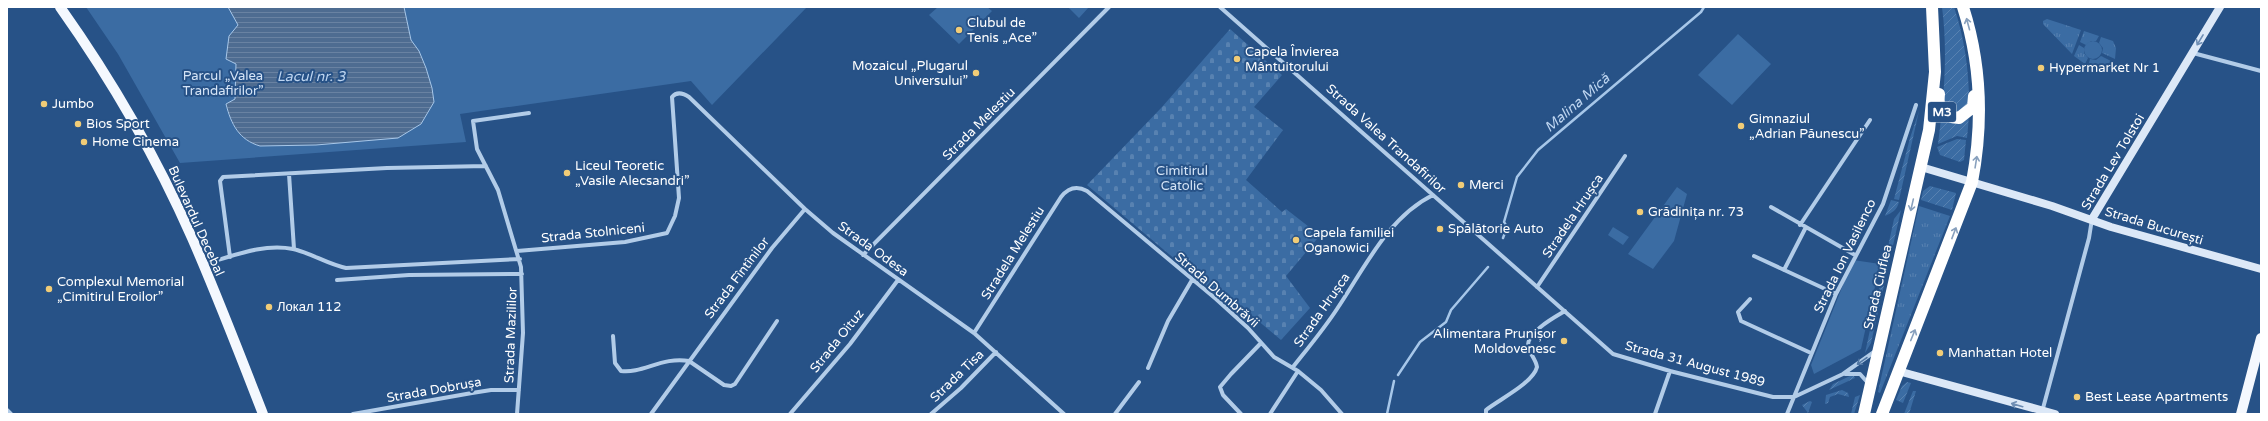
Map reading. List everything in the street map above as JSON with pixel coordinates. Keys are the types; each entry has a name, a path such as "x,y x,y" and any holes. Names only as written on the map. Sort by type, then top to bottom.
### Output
{"highway":[{"name":"M3","path":"1921,167 1929,130 1935,72 1932,7"},
{"name":"M3","path":"1937,7 1940,26 1940,75 1938,101 1943,114 1950,118 1959,118 1973,107 1973,76 1969,45 1972,41"},
{"name":"M3","path":"1882,414 1972,182 1978,142 1979,114 1972,41 1963,7"},
{"name":"Strada Ciuflea","path":"1864,414 1921,167"}],"main road":[{"name":"Bulevardul Decebal","path":"60,7 110,82 148,149 188,229 263,414"},
{"name":"Strada Lev Tolstoi","path":"2092,219 2220,7"},
{"name":"Strada București","path":"1921,167 2092,219 2111,227 2261,269"},
{"path":"2241,414 2261,338"},
{"path":"1898,371 2042,412 2054,414"}],"street":[{"name":"Strada Melestiu","path":"863,255 1109,7"},
{"name":"Strada Valea Trandafirilor","path":"1220,7 1537,287"},
{"path":"2193,53 2261,71"},
{"name":"Strada Odesa","path":"678,93 689,98 805,210 863,255 974,333 1064,414"},
{"name":"Strada Stolniceni","path":"517,251 626,242 667,233 675,216 679,198 671,103 672,97 678,93"},
{"name":"Strada Ion Vasilenco","path":"1787,414 1811,352 1836,294 1855,255 1883,204 1916,105"},
{"name":"Strada Mazililor","path":"517,414 524,308 520,260 498,190 477,149 473,121 529,113"},
{"path":"1800,225 1870,120"},
{"name":"Stradela Hrușca","path":"1537,287 1625,156"},
{"path":"230,257 220,193 220,179 387,168 486,166"},
{"path":"289,174 294,250"},
{"name":"Strada Dumbrăvii","path":"1074,187 1087,191 1238,318 1274,356 1293,367 1330,398 1342,414"},
{"name":"Stradela Melestiu","path":"974,333 1061,197 1074,187"},
{"name":"Strada Hrușca","path":"1293,367 1327,324 1373,253 1396,224 1412,208 1433,195"},
{"path":"1771,207 1800,225 1855,255"},
{"name":"Strada Fîntînilor","path":"651,414 772,248 805,210"},
{"name":"Strada Lev Tolstoi","path":"2042,412 2089,238 2092,219"},
{"path":"1784,270 1806,227"},
{"path":"202,265 261,248 294,250 333,265 346,268 520,260"},
{"path":"1754,256 1836,294"},
{"path":"337,280 409,275 522,274"},
{"name":"Strada Oituz","path":"790,414 850,344 898,280"},
{"path":"1148,368 1168,321 1192,280"},
{"name":"Strada 31 August 1989","path":"1537,287 1613,354 1670,371 1773,397 1794,397 1843,374 1868,358 1880,346"},
{"path":"1750,299 1738,312 1741,321 1811,352"},
{"path":"1486,414 1486,410 1532,378 1537,367 1528,347 1529,342 1543,325 1564,311"},
{"path":"613,336 615,363 621,371 629,371 668,360 689,361 724,385 731,386 735,384 777,321"},
{"path":"1240,414 1223,395 1220,388 1230,374 1261,343"},
{"name":"Strada Tisa","path":"931,414 961,388 996,352"},
{"path":"1270,414 1298,371"},
{"path":"1655,414 1670,371"},
{"path":"1843,374 1860,374 1867,380 1871,387"},
{"path":"1115,414 1139,382"},
{"name":"Strada Dobrușa","path":"353,414 491,390 519,390"},
{"path":"7,410 11,414"}],"green space":[{"name":"Parcul „Valea Trandafirilor”","path":"86,7 807,7 712,105 691,81 460,114 466,142 180,163 118,54"},
{"name":"Clubul de Tenis „Ace”","path":"938,7 987,7 992,11 959,44 929,15"},
{"path":"1068,7 1089,7 1079,18"},
{"path":"1942,7 1954,7 1959,23 1966,55 1969,105 1967,138 1957,136 1938,144 1942,110 1945,58"},
{"path":"2047,19 2081,30 2072,54 2043,24 2043,21"},
{"name":"Cimitirul Catolic","path":"1230,29 1282,75 1254,107 1283,130 1246,180 1282,212 1286,209 1313,230 1310,234 1317,239 1286,276 1310,308 1281,340 1237,303 1234,309 1087,185 1162,107"},
{"path":"2084,31 2099,36 2096,41 2091,41 2086,45 2080,42"},
{"path":"1738,34 1771,64 1732,105 1698,75"},
{"path":"2101,37 2113,41 2116,48 2115,59 2102,53 2103,48 2099,43"},
{"path":"2089,41 2097,41 2102,46 2100,57 2097,59 2089,59 2084,54 2084,46"},
{"path":"2079,45 2084,48 2084,53 2088,58 2085,64 2074,56"},
{"path":"2101,56 2113,62 2100,71 2088,66 2090,59 2096,60"},
{"path":"1919,111 1899,200 1894,199 1910,138"},
{"path":"1957,139 1966,140 1964,160 1960,162 1940,155 1937,147"},
{"path":"1930,186 1956,193 1952,210 1921,200 1923,191"},
{"path":"1677,187 1687,194 1674,241 1653,269 1628,254"},
{"path":"1891,200 1899,202 1898,205 1894,211 1885,216"},
{"path":"1919,206 1950,216 1880,393 1878,392"},
{"path":"1901,210 1871,343 1865,353 1894,219"},
{"path":"1613,227 1629,237 1623,245 1608,235"},
{"path":"1853,260 1880,264 1861,349 1814,374 1811,365"},
{"path":"1850,376 1854,376 1855,378 1829,390 1833,384"},
{"path":"1907,382 1911,383 1903,403 1896,400 1902,386"},
{"path":"1842,390 1848,393 1849,397 1838,394 1830,397 1828,403 1825,404 1826,395"},
{"path":"1913,391 1916,391 1909,414 1904,414"},
{"path":"1860,395 1854,414 1851,414 1855,397"},
{"path":"1810,401 1812,402 1808,413 1802,405"}],"water":[{"name":"Lacul nr. 3","path":"228,7 404,7 411,40 419,51 426,68 432,88 434,102 421,124 398,138 316,145 260,146 253,143 247,140 237,130 230,118 226,104 235,99 236,64 226,59 229,36 238,25"}],"waterway":[{"name":"Malina Mică","path":"1503,238 1507,227 1504,222 1517,177 1538,150 1701,12 1704,7"},
{"name":"Malina Mică","path":"1398,375 1420,342 1446,322 1451,310 1488,267"},
{"name":"Malina Mică","path":"1387,414 1394,381"}],"place":[{"name":"Clubul de Tenis „Ace”","path":"959,30"},
{"name":"Capela Învierea Mântuitorului","path":"1237,59"},
{"name":"Hypermarket Nr 1","path":"2041,68"},
{"name":"Mozaicul „Plugarul Universului”","path":"976,73"},
{"name":"Jumbo","path":"44,104"},
{"name":"Bios Sport","path":"78,124"},
{"name":"Gimnaziul „Adrian Păunescu”","path":"1741,126"},
{"name":"Home Cinema","path":"84,142"},
{"name":"Liceul Teoretic „Vasile Alecsandri”","path":"567,173"},
{"name":"Merci","path":"1461,185"},
{"name":"Grădinița nr. 73","path":"1640,212"},
{"name":"Spălătorie Auto","path":"1440,229"},
{"name":"Capela familiei Oganowici","path":"1296,240"},
{"name":"Complexul Memorial „Cimitirul Eroilor”","path":"49,289"},
{"name":"Локал 112","path":"269,307"},
{"name":"Alimentara Prunișor Moldovenesc","path":"1564,341"},
{"name":"Manhattan Hotel","path":"1940,353"},
{"name":"Best Lease Apartments","path":"2077,397"}]}
